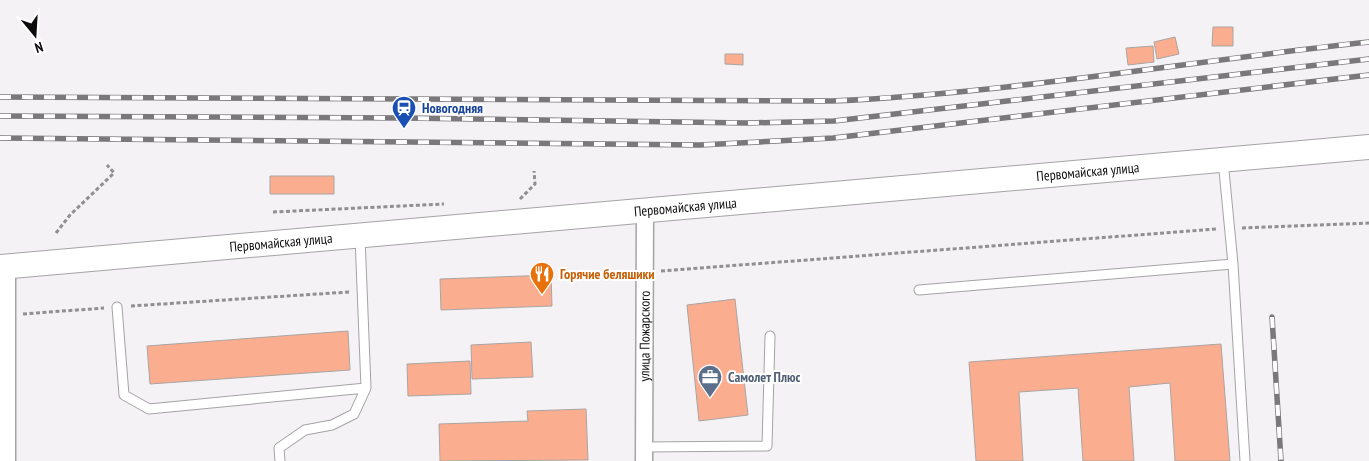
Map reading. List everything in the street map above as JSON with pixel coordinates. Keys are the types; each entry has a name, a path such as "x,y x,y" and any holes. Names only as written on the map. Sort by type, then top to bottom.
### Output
{"main road":[{"name":"Первомайская улица","path":"3,266 1369,147"}],"street":[{"name":"улица Пожарского","path":"644,454 645,210"},
{"path":"3,266 7,315 3,423 7,461"}],"lane":[{"path":"1222,160 1233,264 1245,461"},
{"path":"280,461 279,448 305,430 332,425 354,414 366,388 360,234"},
{"path":"919,290 1233,264"},
{"path":"117,307 124,394 149,409 366,388"},
{"path":"644,454 767,446 770,336"}],"path":[{"path":"56,233 70,215 114,173 107,165"},
{"path":"518,201 536,184 534,171"},
{"path":"273,212 450,204"},
{"path":"645,272 1229,228 1369,223"},
{"path":"7,315 362,291"}],"building":[{"path":"1213,27 1233,27 1233,46 1212,46"},
{"path":"1175,37 1179,54 1157,59 1154,42"},
{"path":"1153,46 1154,62 1128,65 1126,48"},
{"path":"725,54 743,54 743,65 725,64"},
{"path":"270,176 334,176 334,194 270,194"},
{"path":"551,275 552,306 441,310 440,279"},
{"path":"735,299 748,415 699,421 687,305"},
{"path":"348,331 350,370 150,384 147,346"},
{"path":"531,342 533,377 472,379 471,345"},
{"path":"1221,344 1230,461 1175,461 1170,383 1129,387 1134,461 1083,461 1078,388 1019,392 1023,461 976,461 969,362"},
{"path":"470,361 471,394 408,396 407,364"},
{"path":"586,409 588,460 440,461 439,424 528,421 527,411"}],"railway":[{"path":"0,97 832,101 899,97 1034,84 1369,42"},
{"path":"0,116 403,118 747,123 834,121 1369,59"},
{"path":"0,138 700,145 833,138 1369,75"},
{"path":"1272,317 1281,461"}],"place":[{"name":"Новогодняя","path":"404,129"},
{"name":"Горячие беляшики","path":"542,295"},
{"name":"Самолет Плюс","path":"710,398"}]}
